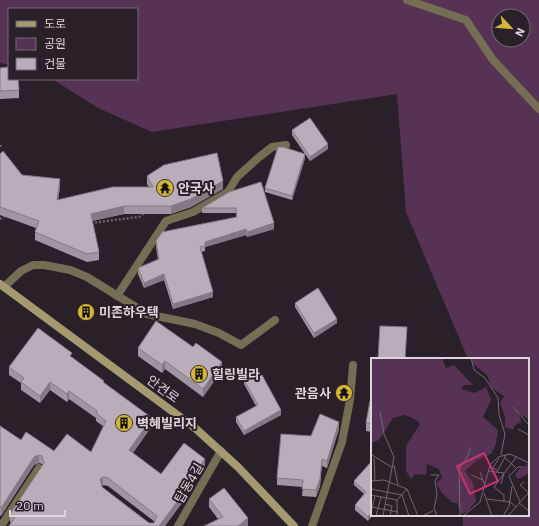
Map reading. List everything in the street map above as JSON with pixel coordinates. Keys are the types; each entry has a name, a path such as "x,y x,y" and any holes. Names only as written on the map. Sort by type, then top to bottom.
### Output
{"street":[{"path":"407,0 466,20 493,60 539,109"},
{"path":"117,296 166,221 192,212 228,192 237,177 258,158 272,148 286,145"},
{"name":"안견로","path":"274,320 241,345 219,333 195,324 147,314 80,274 38,264 21,271 2,286 175,413 221,451 294,526"},
{"path":"312,526 342,442 350,400 354,365"},
{"name":"탑동4길","path":"178,526 221,451"},
{"path":"1,526 39,468"}],"path":[{"path":"87,224 139,217 149,211 155,214 162,227"},
{"path":"0,218 10,213"}],"green space":[{"path":"0,0 539,0 539,526 463,526 463,516 529,516 529,358 468,358 406,212 397,94 152,132 98,108 54,80 138,80 138,8 8,8 8,65 0,63"}],"building":[{"path":"8,67 8,80 18,80 19,90 0,91 0,68"},
{"path":"310,118 328,144 310,157 292,130"},
{"path":"278,147 283,147 305,154 292,196 265,188"},
{"path":"3,151 22,175 60,179 57,200 113,187 153,187 147,176 164,165 217,153 223,181 191,199 171,206 124,206 91,214 99,252 87,254 35,232 39,221 0,207 0,154"},
{"path":"261,182 274,223 247,232 246,229 205,242 205,246 200,247 213,292 173,304 164,274 144,283 138,268 159,259 156,241 162,232 237,217 236,208 202,208 229,192"},
{"path":"318,288 337,319 314,333 295,303"},
{"path":"156,321 193,347 196,343 222,362 203,389 165,361 162,365 138,348"},
{"path":"380,326 407,327 405,358 378,358"},
{"path":"38,328 72,353 70,356 152,418 129,450 161,474 184,443 205,459 184,487 187,489 159,526 9,526 15,517 10,514 44,463 42,456 39,455 34,457 1,508 0,426 21,440 26,432 54,451 67,434 91,452 106,421 96,413 97,411 69,391 67,394 50,382 40,396 21,382 24,378 9,367","holes":["103,477 108,478 157,516 154,523 149,523 102,487 100,479"]},
{"path":"257,373 258,376 262,375 281,410 244,431 236,417 258,405 244,380"},
{"path":"370,401 371,401 371,423 366,423"},
{"path":"320,414 339,422 327,461 322,459 320,479 316,490 302,489 303,480 277,478 281,434 311,436"},
{"path":"371,462 371,513 368,517 355,505 366,492 354,481"},
{"path":"224,488 248,518 238,526 204,526 223,517 209,499"}],"place":[{"name":"안국사","path":"165,188"},
{"name":"미존하우텍","path":"86,312"},
{"name":"힐링빌라","path":"199,374"},
{"name":"관음사","path":"344,393"},
{"name":"벽혜빌리지","path":"124,423"}]}
